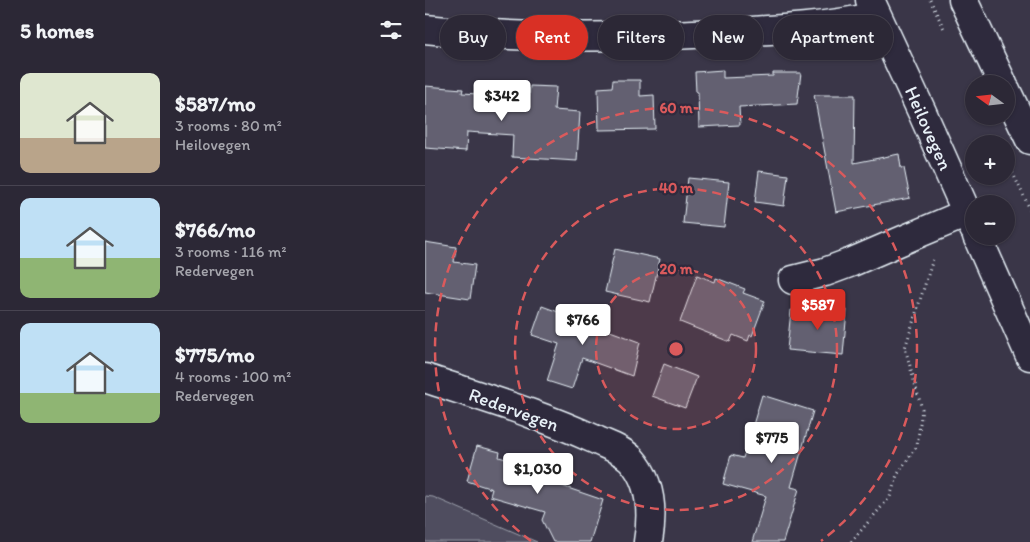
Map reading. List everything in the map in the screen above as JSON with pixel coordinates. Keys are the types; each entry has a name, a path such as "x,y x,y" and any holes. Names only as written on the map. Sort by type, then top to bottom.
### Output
{"main road":[{"path":"963,0 999,75"},
{"path":"425,29 467,33 593,37 689,34 817,26 849,22 874,8"},
{"name":"Heilovegen","path":"874,8 922,112 965,222"},
{"path":"1015,109 1030,140"},
{"path":"793,280 825,272 852,262 909,237 965,225"},
{"name":"Heilovegen","path":"976,245 1030,356"},
{"name":"Redervegen","path":"425,378 584,435 630,458 642,474 649,494 648,542"}],"path":[{"path":"1015,178 1030,209"},
{"path":"851,542 890,497 897,475 917,446 922,409 905,348 923,288 965,226"}],"shaded area":[{"path":"425,496 433,497 537,542 425,542"}],"building":[{"path":"723,70 723,78 773,76 773,73 801,73 797,104 739,107 740,125 699,127 698,92 696,92 695,72"},
{"path":"613,80 640,80 640,96 654,95 655,129 599,130 598,88 612,87"},
{"path":"425,86 463,89 462,93 529,97 530,86 556,87 554,110 580,112 577,161 512,157 513,135 467,132 466,151 425,148"},
{"path":"814,95 855,95 854,163 899,154 910,198 836,212"},
{"path":"759,171 788,175 784,206 755,202"},
{"path":"688,178 729,182 724,227 683,223"},
{"path":"425,242 456,247 454,262 475,265 470,299 425,292"},
{"path":"615,249 660,259 650,302 605,292"},
{"path":"697,275 715,282 716,278 745,289 743,293 765,301 752,336 750,335 748,341 733,335 730,342 680,322"},
{"path":"542,306 640,342 632,376 582,358 572,389 547,381 559,344 532,335"},
{"path":"811,307 847,310 843,355 787,350 791,310 811,312"},
{"path":"664,364 697,377 685,408 652,396"},
{"path":"762,395 813,411 791,487 799,489 783,542 752,542 766,496 723,484 731,455 743,458"},
{"path":"477,446 500,452 499,457 562,475 559,485 603,500 590,542 553,542 542,520 545,512 490,496 492,489 467,481"}]}
